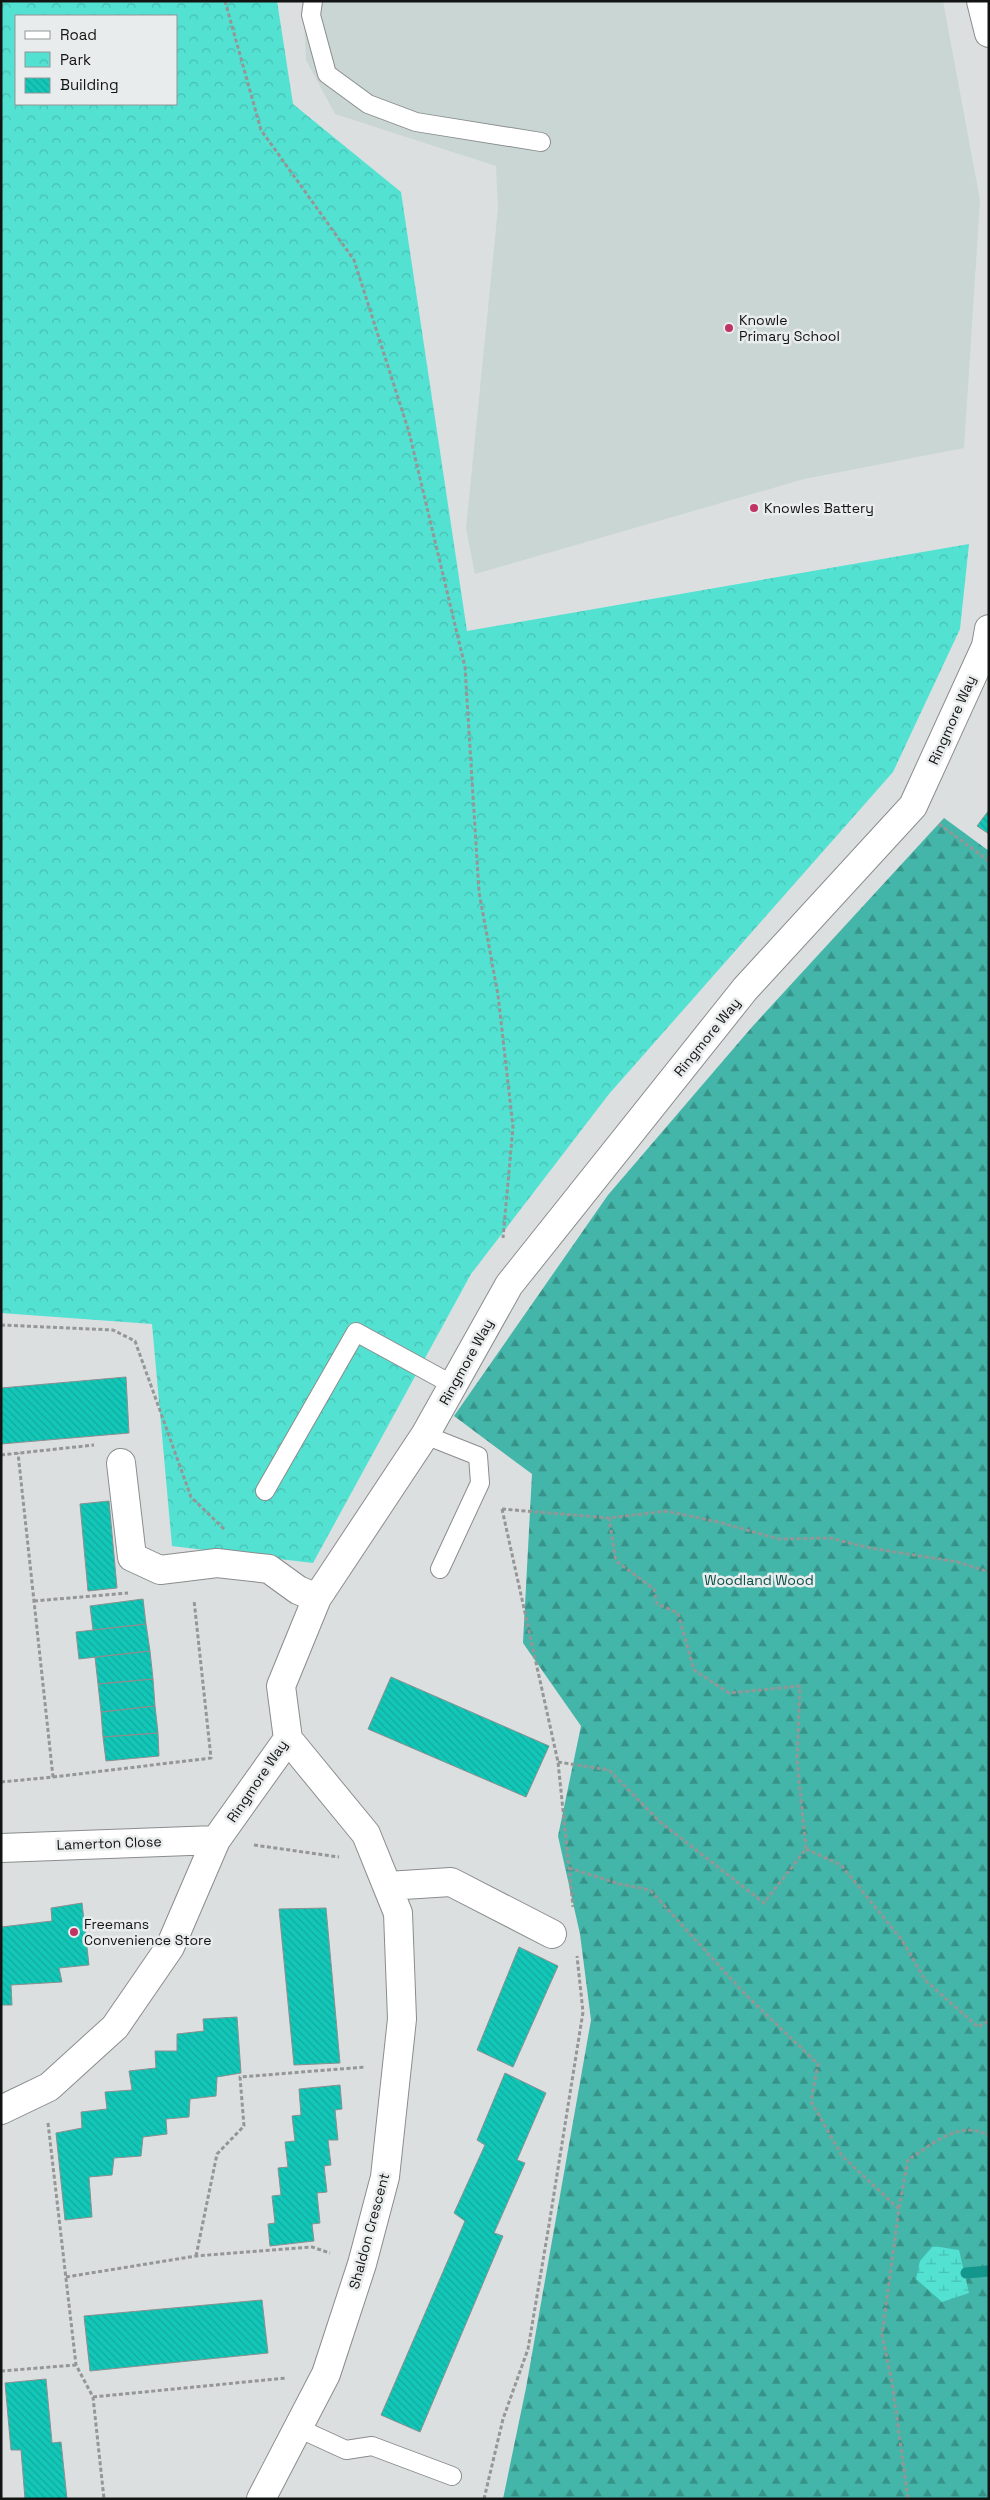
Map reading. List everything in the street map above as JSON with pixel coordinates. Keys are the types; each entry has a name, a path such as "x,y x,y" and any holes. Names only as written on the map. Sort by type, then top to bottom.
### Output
{"street":[{"path":"981,1 989,33"},
{"name":"Ringmore Way","path":"1,2110 44,2089 115,2027 170,1947 216,1840 288,1739 281,1686 317,1598 425,1435 509,1284 745,989 913,806 986,646 989,629"},
{"path":"121,1463 132,1557 160,1570 191,1564 217,1563 269,1569 298,1590 317,1598"},
{"name":"Shaldon Crescent","path":"261,2499 326,2374 362,2264 385,2177 402,2019 398,1913 366,1834 288,1739"},
{"name":"Lamerton Close","path":"1,1848 216,1840"},
{"path":"382,1874 451,1882 552,1934"}],"lane":[{"path":"313,1 311,15 327,74 368,104 416,122 540,142"},
{"path":"265,1491 356,1332 453,1385"},
{"path":"425,1435 478,1456 480,1483 440,1569"},
{"path":"298,2428 346,2450 372,2446 452,2476"}],"path":[{"path":"225,1 261,130 354,260 409,432 464,666 479,892 498,995 513,1127 502,1246"},
{"path":"913,806 989,861"},
{"path":"1,1325 113,1330 135,1341 191,1497 230,1534"},
{"path":"1,1454 120,1442 121,1463"},
{"path":"18,1453 53,1777"},
{"path":"499,1500 558,1762 574,1915"},
{"path":"502,1509 609,1518 666,1511 718,1522 779,1539 830,1538 870,1548 958,1562 989,1572"},
{"path":"558,1762 609,1770 659,1821 764,1903 806,1849 797,1760 800,1686 729,1693 694,1670 678,1613 656,1604 654,1589 616,1561 609,1518"},
{"path":"1,1782 211,1758 191,1564"},
{"path":"34,1601 133,1592"},
{"path":"216,1840 382,1874"},
{"path":"806,1849 841,1865 902,1940 925,1980 978,2027 989,2022"},
{"path":"569,1868 620,1884 650,1890 745,1994 818,2064 811,2101 842,2156 899,2209"},
{"path":"484,2499 503,2418 528,2349 559,2168 583,2012 576,1949"},
{"path":"196,2256 217,2154 244,2126 240,2077 398,2065"},
{"path":"44,2089 76,2365 93,2397 104,2499"},
{"path":"908,2499 892,2382 882,2334 899,2209 908,2160 952,2131 980,2130 989,2136"},
{"path":"66,2277 196,2256 312,2247"},
{"path":"1,2371 76,2365"},
{"path":"93,2397 326,2374"}],"shaded area":[{"name":"Knowle Primary School","path":"303,1 943,1 980,200 964,448 804,479 475,574 466,529 498,208 496,166 335,114 306,60"}],"green space":[{"path":"1,1 277,1 293,104 401,192 467,631 969,544 960,629 893,772 609,1094 471,1274 313,1563 172,1546 152,1324 1,1313"},
{"name":"Woodland Wood","path":"944,818 989,851 989,2499 503,2499 526,2388 591,2020 580,1934 558,1836 581,1726 523,1643 532,1474 454,1416 608,1195 752,1027"},
{"path":"933,2246 959,2250 969,2293 942,2302 916,2279 920,2261"}],"building":[{"path":"989,810 989,834 977,826"},
{"path":"126,1377 129,1433 1,1444 1,1388"},
{"path":"109,1501 117,1588 88,1591 80,1504"},
{"path":"143,1599 146,1624 93,1630 90,1606"},
{"path":"146,1624 150,1651 79,1659 76,1632"},
{"path":"150,1651 153,1679 98,1684 95,1657"},
{"path":"391,1677 549,1746 526,1797 368,1729"},
{"path":"153,1679 155,1706 101,1712 98,1684"},
{"path":"155,1706 158,1733 103,1737 101,1712"},
{"path":"158,1733 159,1756 106,1761 103,1737"},
{"path":"82,1903 89,1965 59,1968 62,1982 11,1985 12,2005 1,2005 1,1927 52,1921 51,1908"},
{"path":"326,1908 340,2063 294,2065 279,1909"},
{"path":"519,1947 558,1966 513,2067 477,2050"},
{"path":"237,2017 241,2073 217,2077 216,2096 190,2099 189,2117 166,2119 167,2134 143,2137 141,2156 114,2158 112,2175 89,2177 92,2217 65,2220 56,2133 82,2128 81,2112 107,2109 105,2092 132,2090 129,2071 156,2068 155,2051 177,2051 177,2034 204,2031 203,2019"},
{"path":"505,2073 546,2093 517,2160 525,2163 494,2233 503,2236 420,2432 381,2415 465,2221 454,2213 485,2145 477,2140"},
{"path":"340,2085 342,2109 335,2110 338,2140 328,2140 331,2165 324,2166 327,2192 317,2193 320,2223 312,2224 314,2241 270,2246 268,2224 275,2223 272,2196 281,2195 278,2168 288,2167 285,2142 295,2141 292,2116 301,2115 299,2089"},
{"path":"262,2300 268,2353 90,2371 84,2316"},
{"path":"46,2379 52,2443 61,2442 67,2499 25,2499 21,2450 11,2450 5,2383"}],"waterway":[{"path":"966,2273 989,2271"}],"place":[{"name":"Knowle Primary School","path":"729,328"},
{"name":"Knowles Battery","path":"754,508"},
{"name":"Freemans Convenience Store","path":"74,1932"}]}
